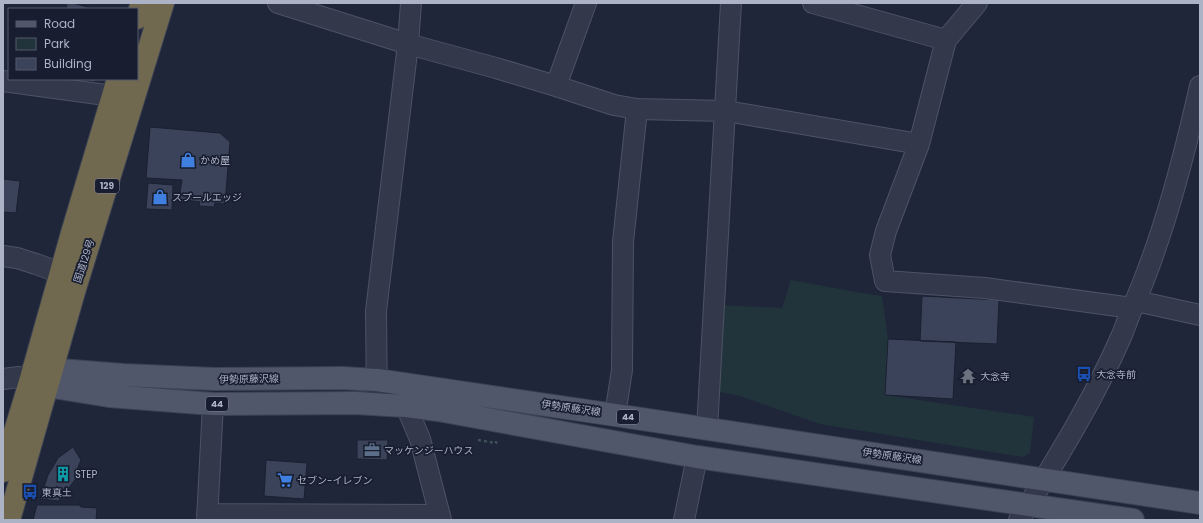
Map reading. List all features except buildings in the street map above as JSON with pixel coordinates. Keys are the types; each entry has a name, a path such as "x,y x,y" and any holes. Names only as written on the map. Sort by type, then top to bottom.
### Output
{"highway":[{"path":"138,15 142,3"},
{"name":"国道129号","path":"9,520 31,377 74,292 163,3"},
{"name":"国道129号","path":"3,471 116,87"}],"main road":[{"name":"伊勢原藤沢線","path":"31,377 123,375 214,379 341,378 377,380 615,414 1200,503"},
{"name":"44","path":"31,377 109,396 213,404 355,403 406,406 438,410 697,457 1024,512 1133,520"}],"street":[{"path":"278,3 408,44 496,68 614,105 637,109 726,111 919,144"},
{"path":"377,404 376,311 408,44 411,3"},
{"path":"556,86 586,3"},
{"path":"707,429 732,3"},
{"path":"813,3 946,40"},
{"path":"977,3 946,40 919,144 886,231 880,255 885,281 985,288 1134,304 1200,315"},
{"path":"3,81 116,87"},
{"path":"1024,512 1081,418 1121,337 1152,259 1166,216 1191,126 1200,86"},
{"path":"615,414 622,370 623,242 637,109"},
{"path":"3,256 24,260 61,272 82,269"},
{"path":"61,272 74,292"},
{"path":"213,404 207,517 441,518 420,439 406,406 377,380"},
{"path":"684,520 697,457"}],"green space":[{"path":"791,280 882,296 888,339 885,395 1034,417 1030,453 1023,457 820,424 740,396 715,391 720,305 782,308"}],"place":[{"name":"かめ屋","path":"188,160"},
{"name":"スプールエッジ","path":"160,197"},
{"name":"大念寺前","path":"1084,374"},
{"name":"大念寺","path":"968,376"},
{"name":"マッケンジーハウス","path":"372,450"},
{"name":"STEP","path":"63,474"},
{"name":"セブン-イレブン","path":"285,480"},
{"name":"東真土","path":"30,492"}]}
